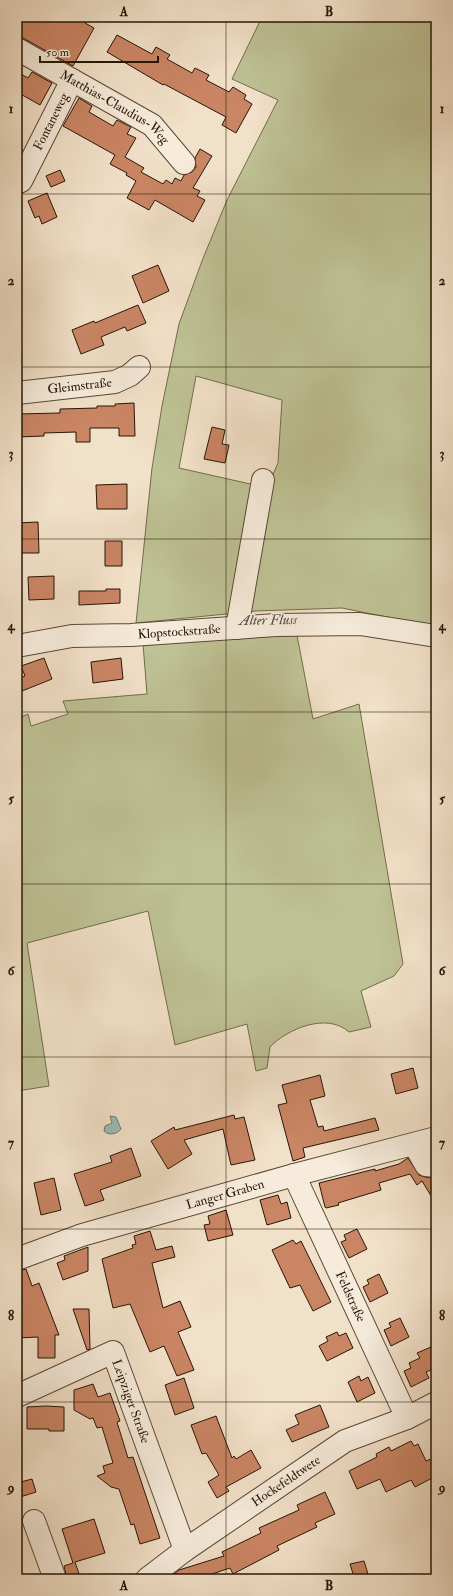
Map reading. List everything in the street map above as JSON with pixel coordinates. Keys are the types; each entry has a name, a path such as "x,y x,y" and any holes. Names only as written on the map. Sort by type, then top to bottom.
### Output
{"street":[{"name":"Matthias-Claudius-Weg","path":"17,50 152,125 184,163"},
{"name":"Fontaneweg","path":"17,183 21,181 72,80"},
{"name":"Gleimstraße","path":"17,393 115,382 130,375 139,367"},
{"path":"237,628 263,480"},
{"name":"Klopstockstraße","path":"17,646 72,636 131,635 276,625 360,624 436,636"},
{"name":"Langer Graben","path":"17,1259 82,1235 294,1175 436,1138"},
{"path":"414,1144 426,1165 436,1166"},
{"name":"Feldstraße","path":"294,1175 407,1418"},
{"name":"Leipziger Straße","path":"17,1396 113,1352 185,1550"},
{"name":"Hockefeldtwete","path":"147,1579 185,1550 345,1441 407,1418 436,1403"},
{"path":"34,1522 55,1579"}],"green space":[{"path":"262,17 436,17 436,627 342,608 256,611 136,623 152,468 162,406 179,324 202,261 227,200 278,100 232,79","holes":["196,376 282,400 278,463 266,490 255,485 179,468"]},
{"path":"296,630 313,719 359,704 403,964 394,976 361,991 371,1027 349,1032 340,1026 330,1023 319,1023 297,1029 277,1040 270,1047 267,1068 256,1071 247,1024 175,1045 148,911 27,943 49,1086 17,1091 17,719 28,714 31,726 68,714 63,701 147,694 143,644"}],"water":[{"path":"110,1116 116,1117 121,1129 113,1134 108,1134 104,1131 105,1126 112,1123"}],"building":[{"path":"17,17 89,17 85,23 94,28 73,66 23,38 17,37"},
{"path":"117,35 152,54 156,47 170,55 167,59 192,73 195,68 209,75 206,80 229,92 233,87 246,95 244,99 252,104 236,133 222,125 226,117 164,84 163,85 107,52"},
{"path":"17,72 28,78 32,72 52,83 40,105 17,92"},
{"path":"79,98 92,106 89,112 113,126 117,120 131,127 127,134 136,138 125,157 144,168 141,172 163,184 166,180 172,184 175,178 181,181 184,175 192,172 196,167 195,158 200,149 212,156 193,188 200,191 197,196 205,200 193,222 155,200 149,210 127,198 136,181 126,175 127,173 110,164 115,155 63,126"},
{"path":"60,170 65,181 51,187 46,176"},
{"path":"47,193 57,217 42,224 39,216 35,218 28,201"},
{"path":"158,265 169,291 143,303 132,276"},
{"path":"138,305 146,323 127,331 125,327 101,337 104,345 81,354 72,330 94,321 95,323"},
{"path":"134,403 135,436 119,436 119,428 90,428 90,442 76,442 76,432 44,433 44,436 17,437 17,414 60,413 60,409 97,408 97,406 115,406 115,404"},
{"path":"212,427 225,430 222,444 229,445 225,463 204,459"},
{"path":"127,484 127,509 97,509 96,485"},
{"path":"38,522 39,553 17,553 17,523"},
{"path":"105,541 122,541 122,566 105,566"},
{"path":"54,576 54,599 29,600 28,577"},
{"path":"106,589 120,589 120,603 79,605 79,591 106,591"},
{"path":"44,658 52,679 17,693 17,679 25,676 21,666"},
{"path":"121,658 123,679 93,683 91,662"},
{"path":"413,1068 418,1088 396,1094 391,1074"},
{"path":"320,1075 325,1096 310,1100 318,1127 323,1126 324,1131 375,1118 379,1130 303,1148 305,1157 293,1161 278,1105 287,1103 282,1085"},
{"path":"234,1115 235,1119 244,1117 255,1160 231,1165 223,1129 184,1140 192,1154 168,1169 151,1141 174,1127 175,1130"},
{"path":"131,1148 141,1176 100,1190 104,1200 85,1206 74,1174 112,1162 110,1156"},
{"path":"408,1158 419,1175 436,1178 436,1204 422,1181 417,1185 410,1174 379,1183 381,1190 338,1203 339,1205 325,1207 319,1183 375,1169 375,1171 399,1164"},
{"path":"54,1178 61,1210 41,1215 34,1183"},
{"path":"278,1195 281,1204 287,1202 291,1218 267,1225 260,1200"},
{"path":"226,1210 233,1235 208,1241 204,1225 210,1224 208,1216"},
{"path":"357,1229 367,1249 349,1258 341,1242 346,1240 344,1235"},
{"path":"150,1231 156,1250 172,1246 175,1257 152,1263 163,1308 180,1301 191,1327 178,1332 194,1370 177,1376 164,1346 150,1352 130,1304 113,1308 102,1259 133,1248 132,1245 136,1244 134,1236"},
{"path":"293,1240 296,1244 301,1241 331,1302 313,1311 300,1285 290,1288 272,1250"},
{"path":"88,1247 88,1271 63,1280 57,1263 65,1260 64,1256"},
{"path":"26,1269 32,1286 39,1283 59,1335 55,1335 55,1358 38,1358 38,1337 17,1338 17,1271"},
{"path":"379,1274 388,1293 370,1302 363,1287 369,1284 367,1280"},
{"path":"73,1309 89,1309 90,1349 87,1350"},
{"path":"400,1318 409,1337 391,1346 384,1330 391,1327 389,1323"},
{"path":"337,1332 339,1336 346,1333 353,1348 327,1361 319,1346 328,1341 326,1337"},
{"path":"431,1347 436,1356 436,1368 426,1372 429,1378 411,1387 404,1371 411,1368 409,1363 420,1358 417,1353"},
{"path":"359,1376 361,1381 368,1377 375,1393 357,1402 348,1382"},
{"path":"184,1378 194,1408 175,1415 165,1385"},
{"path":"93,1384 98,1397 110,1393 120,1421 117,1422 128,1458 133,1457 160,1538 140,1544 134,1524 131,1525 119,1489 111,1487 97,1476 105,1473 103,1466 113,1463 102,1427 97,1428 93,1418 90,1419 74,1410 74,1390"},
{"path":"320,1405 329,1427 292,1442 286,1430 299,1424 295,1415"},
{"path":"27,1407 64,1407 64,1431 27,1429"},
{"path":"216,1416 232,1458 234,1456 236,1459 251,1450 261,1468 226,1487 229,1491 217,1498 208,1482 219,1475 206,1453 202,1454 191,1425"},
{"path":"411,1441 414,1446 418,1444 426,1461 436,1457 436,1476 415,1487 411,1480 386,1492 380,1479 357,1489 349,1471 377,1457 376,1454 389,1447 391,1451"},
{"path":"32,1479 36,1492 17,1498 17,1483"},
{"path":"325,1492 335,1514 315,1523 317,1527 277,1546 279,1550 233,1574 230,1568 203,1577 204,1579 168,1579 179,1570 224,1556 222,1552 261,1533 259,1528 299,1510 297,1505"},
{"path":"94,1519 105,1553 75,1562 80,1577 67,1579 64,1566 73,1563 62,1529"},
{"path":"364,1561 368,1574 354,1577 350,1564"}],"water label":[{"name":"Alter Fluss","path":"268,620"}]}
